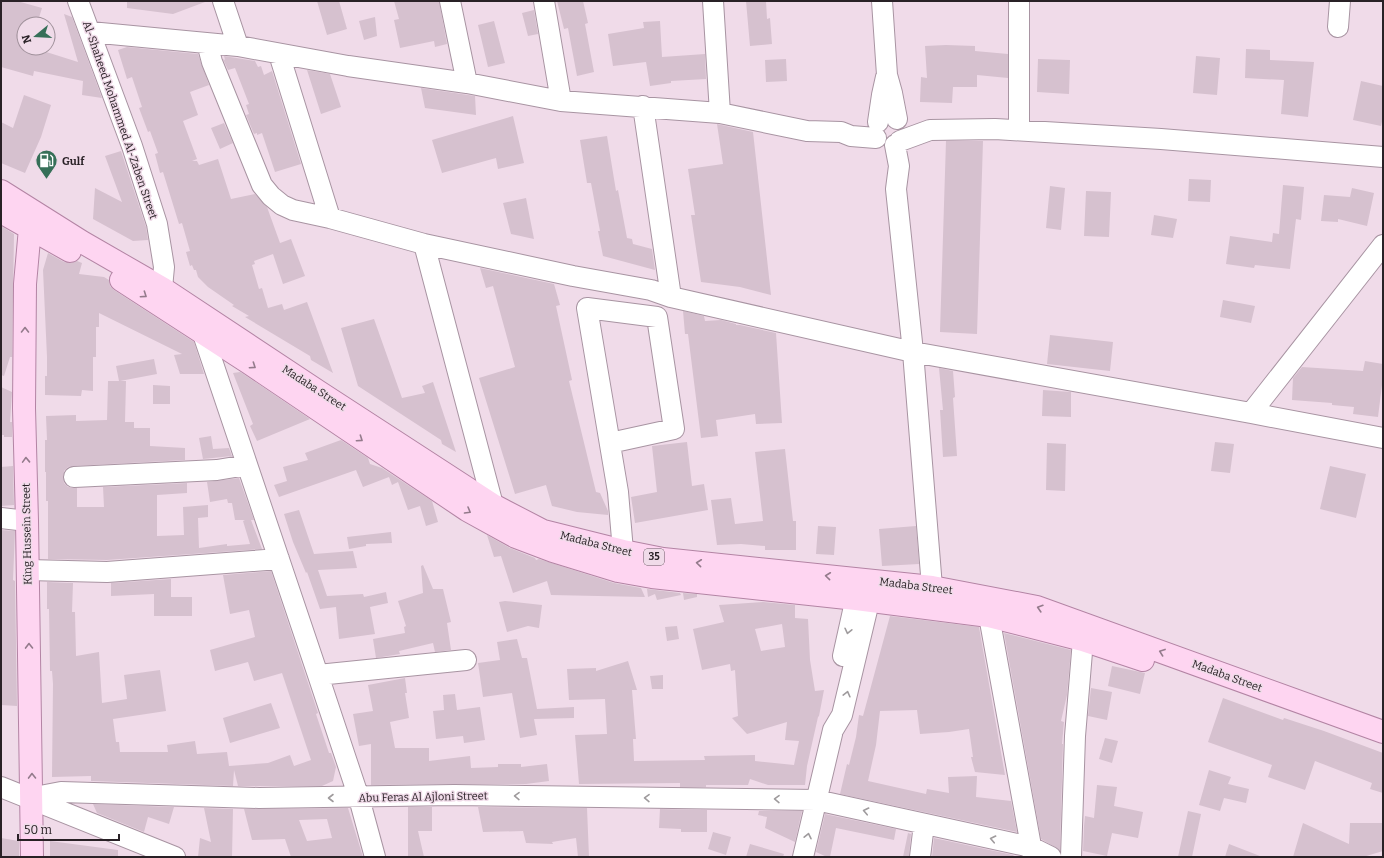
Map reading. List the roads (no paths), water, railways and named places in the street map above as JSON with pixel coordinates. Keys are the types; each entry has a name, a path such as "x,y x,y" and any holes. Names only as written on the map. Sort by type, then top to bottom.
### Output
{"main road":[{"name":"Madaba Street","path":"1,191 31,220 249,363 467,510 516,537 553,551 620,561"},
{"name":"Madaba Street","path":"1,212 31,220 82,242 162,288 493,505 543,531 620,561 652,577 865,590 932,587 1037,607 1383,732"},
{"name":"King Hussein Street","path":"31,220 25,292 24,408 32,857"},
{"name":"Madaba Street","path":"865,590 989,616 1083,640 1220,686 1383,746"}],"street":[{"name":"Al-Shaheed Mohammed Al-Zaben Street","path":"78,1 132,146 157,224 164,267 162,288"},
{"path":"223,1 238,46"},
{"path":"450,1 467,83"},
{"path":"544,1 560,101"},
{"path":"713,1 720,113"},
{"path":"882,1 887,75 892,94 888,132 899,166 896,189 913,352 932,587"},
{"path":"1019,1 1019,130"},
{"path":"1338,27 1340,1"},
{"path":"90,32 238,46 348,66 467,83 560,101 720,113 807,131 841,132 851,136 888,132 995,129 1161,139 1383,156"},
{"path":"207,43 212,62 262,185 271,196 282,205 293,210 330,218 424,244 573,276 651,290 671,298 913,352 1383,438"},
{"path":"279,54 330,218"},
{"path":"642,106 671,298"},
{"path":"424,244 493,505"},
{"path":"1251,413 1383,245"},
{"path":"648,316 651,290"},
{"path":"610,443 674,429 657,317 587,308 618,492 620,561"},
{"path":"203,334 359,798 376,857"},
{"path":"74,477 217,470 246,465"},
{"path":"1,518 27,520"},
{"path":"28,570 106,572 279,559"},
{"path":"803,857 833,730 830,712 865,590"},
{"path":"989,616 1032,852"},
{"path":"1071,857 1075,736 1083,640"},
{"path":"318,675 466,660"},
{"path":"1,787 175,857"},
{"name":"Abu Feras Al Ajloni Street","path":"32,799 61,792 259,798 454,796 816,800 953,831 1051,857"},
{"path":"920,857 924,824"}],"place":[{"name":"Gulf","path":"47,180"}]}
